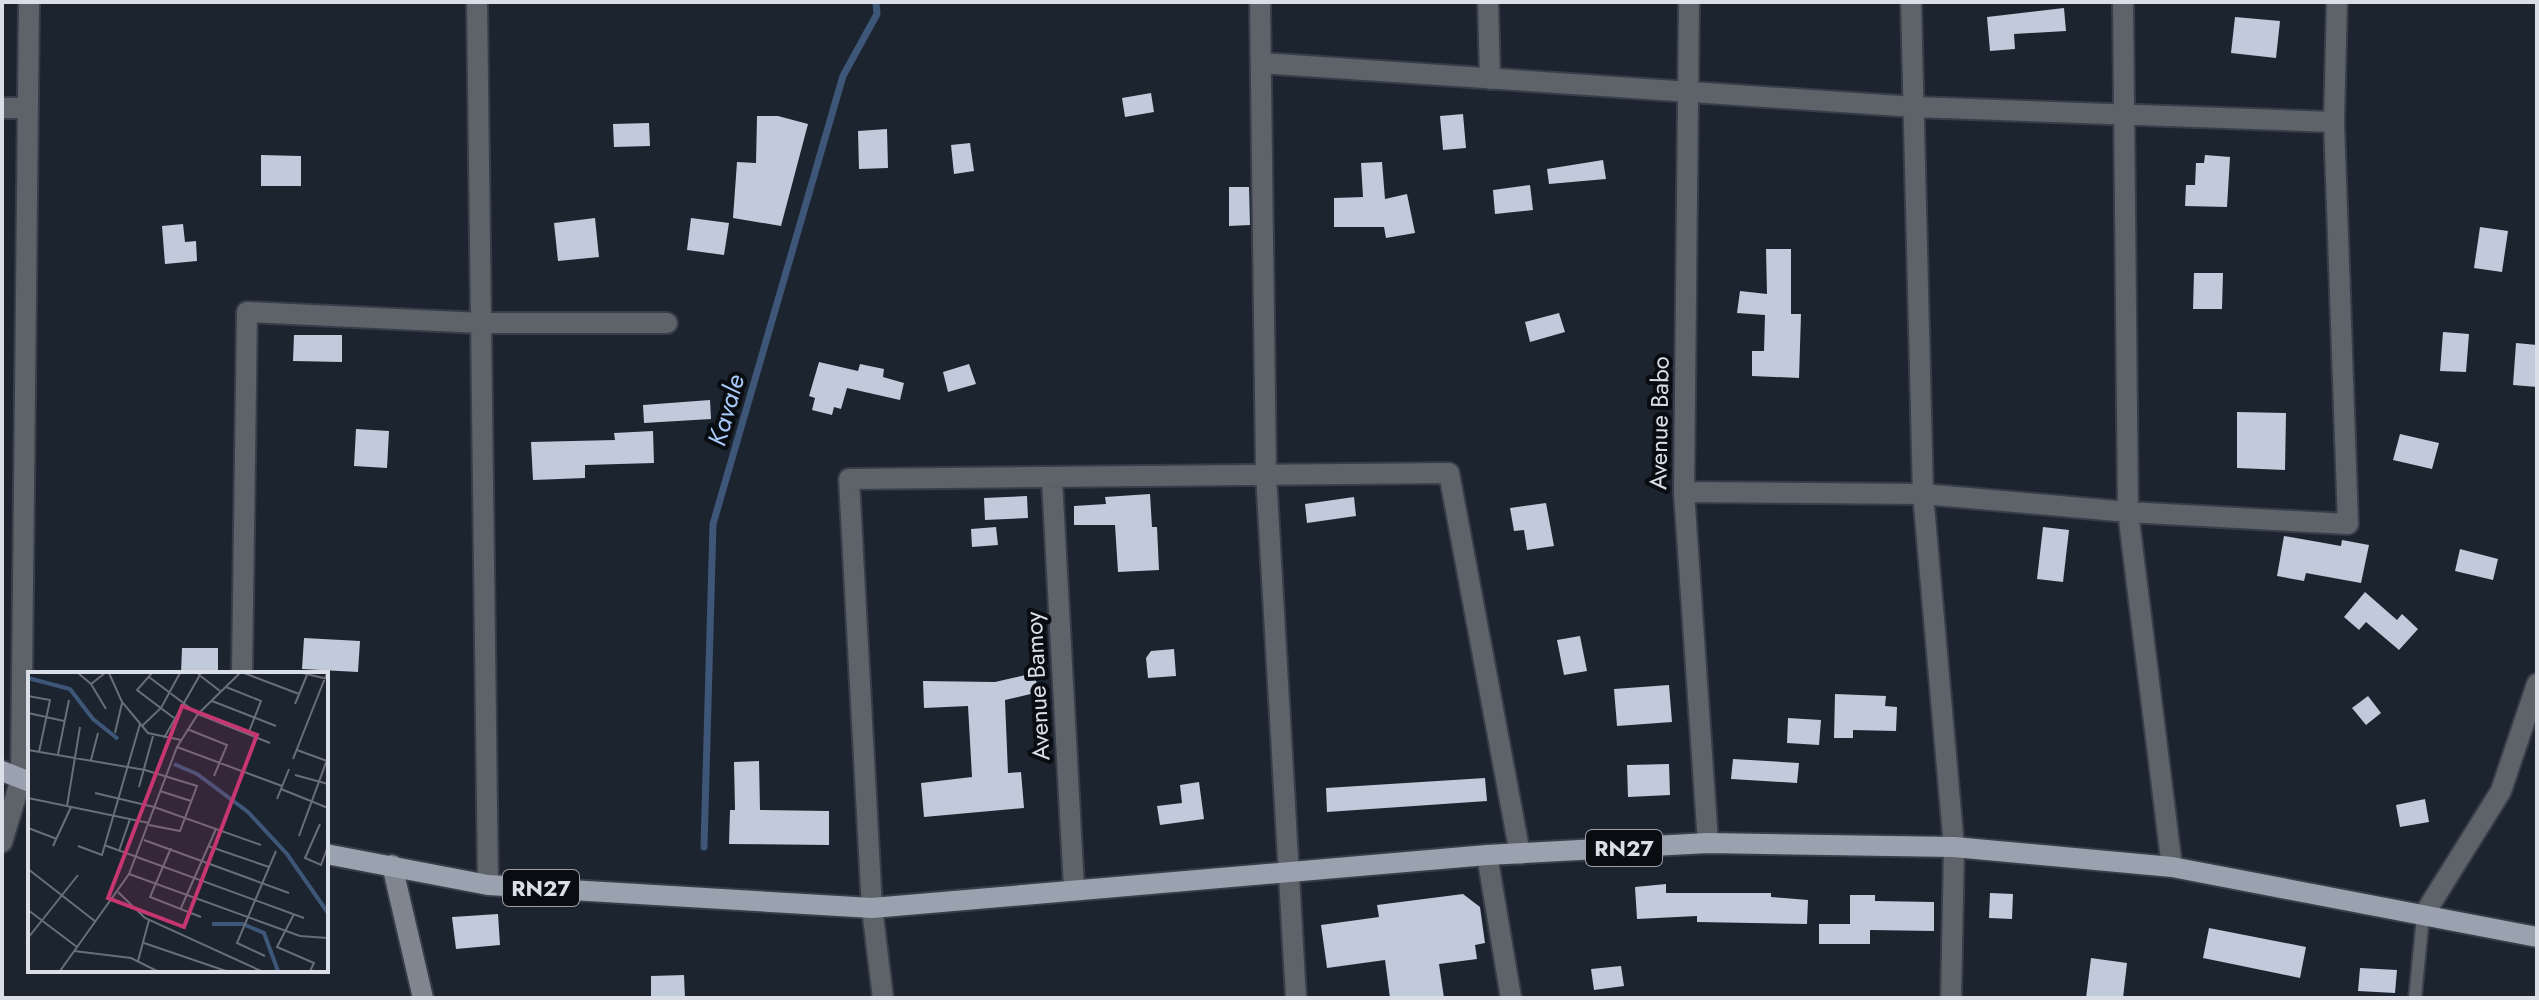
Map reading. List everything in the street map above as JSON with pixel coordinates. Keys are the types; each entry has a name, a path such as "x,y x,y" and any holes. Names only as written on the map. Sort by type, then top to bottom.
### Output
{"main road":[{"name":"RN27","path":"328,854 488,885 872,908 1487,855 1708,843 1954,847 2172,867 2537,937"}],"street":[{"path":"2,842 18,778 29,2"},
{"path":"477,2 488,885"},
{"path":"1260,2 1266,474 1286,872 1296,998"},
{"path":"1488,2 1490,79"},
{"name":"Avenue Babo","path":"1689,2 1684,492 1708,843"},
{"path":"1911,2 1923,494 1954,847 1951,998"},
{"path":"2123,2 2128,512 2172,867"},
{"path":"1684,492 1923,494 2128,512 2348,524 2334,122 2337,2"},
{"path":"1261,63 1915,107 2334,122"},
{"path":"2,108 27,108"},
{"path":"242,672 247,312 481,323 667,323"},
{"path":"883,998 872,908 849,479 1449,473 1520,854"},
{"name":"Avenue Bamoy","path":"1052,479 1074,889"},
{"path":"2423,916 2501,791 2537,684"},
{"path":"1487,855 1511,998"},
{"path":"392,865 423,998"}],"lane":[{"path":"2415,998 2423,916"}],"building":[{"path":"2064,8 2066,31 2014,34 2015,49 1990,51 1987,17"},
{"path":"2235,17 2280,21 2276,58 2231,53"},
{"path":"1151,93 1154,112 1125,117 1122,98"},
{"path":"1463,114 1466,148 1443,150 1440,116"},
{"path":"757,116 778,116 808,124 781,226 733,218 737,162 756,163"},
{"path":"649,123 650,146 614,147 613,124"},
{"path":"887,129 888,168 859,169 858,131"},
{"path":"970,143 974,171 954,174 951,145"},
{"path":"261,155 301,156 301,186 261,186"},
{"path":"2205,155 2230,157 2227,207 2185,206 2186,185 2195,185 2196,163 2204,163"},
{"path":"1603,160 1606,179 1549,184 1547,169"},
{"path":"1382,162 1385,199 1407,194 1415,233 1386,238 1384,227 1334,227 1334,198 1363,197 1361,163"},
{"path":"1530,185 1533,210 1495,214 1493,190"},
{"path":"1229,187 1249,187 1250,225 1229,226"},
{"path":"595,218 599,257 558,261 554,223"},
{"path":"691,218 729,223 724,255 687,250"},
{"path":"183,224 185,242 196,241 197,261 165,264 162,226"},
{"path":"2480,227 2508,231 2502,272 2474,268"},
{"path":"1766,249 1791,249 1791,314 1801,314 1799,378 1752,376 1752,351 1764,351 1765,315 1737,313 1740,291 1767,294"},
{"path":"2194,273 2223,273 2222,309 2193,309"},
{"path":"1559,313 1565,332 1530,342 1525,322"},
{"path":"2443,332 2469,334 2466,372 2440,371"},
{"path":"294,335 342,335 342,362 293,361"},
{"path":"2516,343 2537,345 2537,387 2513,385"},
{"path":"819,362 858,371 860,364 884,369 883,377 904,383 900,400 847,388 841,409 834,407 832,415 812,410 815,398 809,396"},
{"path":"969,364 976,384 948,392 943,372"},
{"path":"710,400 711,419 644,423 643,405"},
{"path":"2237,412 2286,413 2285,470 2237,468"},
{"path":"356,429 389,431 387,468 354,466"},
{"path":"653,431 654,463 585,465 585,478 533,480 531,442 615,440 614,433"},
{"path":"2400,434 2439,443 2432,469 2393,460"},
{"path":"1150,494 1152,527 1157,527 1159,570 1118,572 1115,525 1074,525 1074,506 1106,504 1105,497"},
{"path":"1027,496 1028,518 985,520 984,498"},
{"path":"1354,497 1356,516 1307,523 1305,504"},
{"path":"1546,503 1554,546 1527,550 1524,530 1514,531 1510,508"},
{"path":"996,527 998,545 972,547 971,529"},
{"path":"2043,527 2069,530 2063,582 2037,579"},
{"path":"2284,536 2341,546 2342,540 2369,545 2361,583 2306,573 2304,581 2277,576"},
{"path":"2460,549 2498,559 2493,580 2455,571"},
{"path":"2365,592 2397,620 2402,614 2418,629 2399,650 2366,622 2359,630 2344,617"},
{"path":"1580,636 1587,671 1564,675 1557,640"},
{"path":"304,638 360,641 358,672 302,669"},
{"path":"182,648 218,648 218,672 181,672"},
{"path":"1174,649 1176,676 1148,678 1146,658 1151,651"},
{"path":"1034,673 1039,692 1005,700 1008,773 1021,772 1024,808 924,817 921,783 972,777 968,706 924,708 923,681 995,682"},
{"path":"1669,685 1672,722 1617,726 1614,689"},
{"path":"1835,694 1886,696 1885,706 1897,707 1896,731 1853,730 1853,738 1834,738"},
{"path":"2368,696 2381,713 2366,725 2352,708"},
{"path":"1788,718 1821,720 1819,745 1787,743"},
{"path":"1733,759 1799,763 1797,783 1731,779"},
{"path":"759,761 760,810 829,811 829,845 729,844 730,810 735,810 734,762"},
{"path":"1669,764 1670,795 1628,797 1627,765"},
{"path":"1485,778 1487,801 1327,812 1326,788"},
{"path":"1199,782 1204,819 1160,825 1157,806 1182,803 1180,785"},
{"path":"2425,799 2429,822 2400,827 2396,805"},
{"path":"1666,884 1666,893 1771,893 1771,897 1808,900 1807,924 1697,922 1697,916 1637,919 1635,887"},
{"path":"1990,893 2013,894 2012,919 1989,918"},
{"path":"1463,894 1480,907 1485,943 1475,945 1477,959 1439,964 1444,998 1390,998 1385,960 1327,968 1321,925 1379,917 1377,905"},
{"path":"1850,895 1875,895 1875,901 1934,902 1934,931 1870,930 1870,944 1819,944 1819,924 1850,924"},
{"path":"498,914 500,945 456,949 452,917"},
{"path":"2209,928 2306,947 2300,978 2203,958"},
{"path":"2091,958 2127,963 2123,998 2086,998"},
{"path":"1621,966 1624,986 1594,990 1591,969"},
{"path":"2360,968 2397,970 2395,993 2358,991"},
{"path":"684,975 685,998 651,998 651,976"}],"waterway":[{"name":"Kavale","path":"704,847 713,524 843,76 877,14 876,2"}]}
